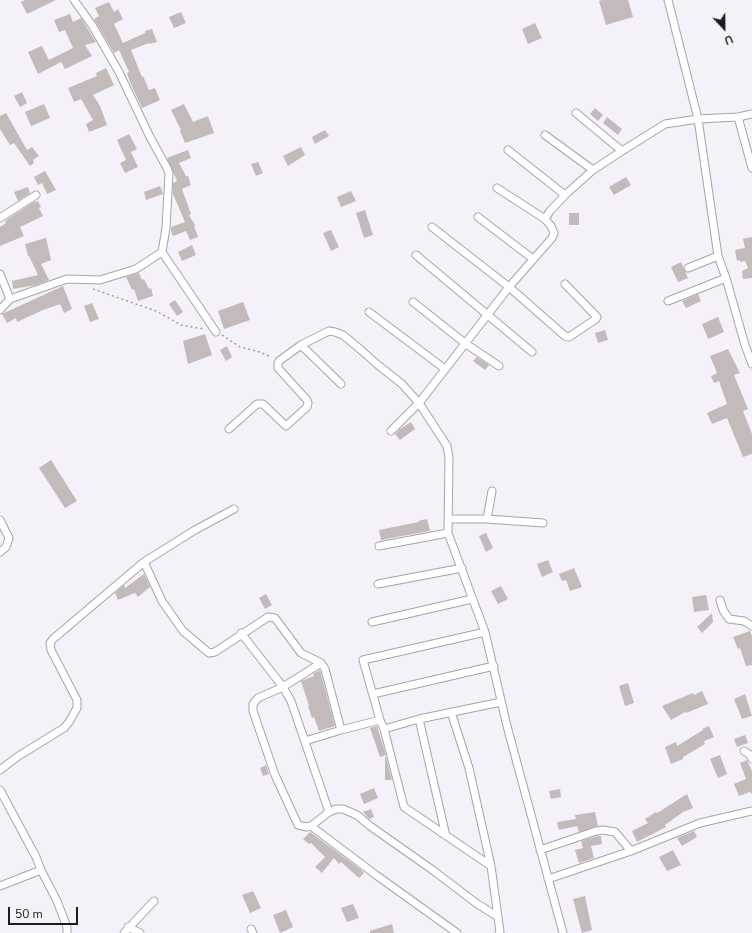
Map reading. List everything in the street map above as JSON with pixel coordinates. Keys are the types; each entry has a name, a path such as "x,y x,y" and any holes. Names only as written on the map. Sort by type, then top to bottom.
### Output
{"street":[{"path":"74,0 92,25 119,72 150,137 167,168 169,173 166,228 162,252 216,332"},
{"path":"668,0 698,119 718,256 750,352 752,364"},
{"path":"576,113 622,151"},
{"path":"545,219 550,211 565,195 594,170 665,124 752,114"},
{"path":"738,116 752,168"},
{"path":"545,135 594,170"},
{"path":"508,150 565,195"},
{"path":"391,431 419,403 509,287 552,238 554,233 551,226 545,219 497,188"},
{"path":"0,218 36,195"},
{"path":"478,217 533,259"},
{"path":"432,227 509,287 565,336 569,337 598,317 565,284"},
{"path":"0,310 10,299 66,279 100,280 136,269 162,252"},
{"path":"416,255 532,352"},
{"path":"688,268 718,256"},
{"path":"0,274 10,299"},
{"path":"668,301 726,278"},
{"path":"413,302 466,344 499,366"},
{"path":"369,312 445,369"},
{"path":"229,429 257,404 264,404 286,426 307,407 307,400 278,368 278,363 301,345 329,331 343,335 402,384 419,403 446,446 449,458 448,533 485,632 501,702 563,933"},
{"path":"301,345 341,384"},
{"path":"487,519 492,491"},
{"path":"0,770 17,757 64,728 77,708 77,700 51,650 50,643 53,639 144,562 195,530 234,509"},
{"path":"449,519 487,519 543,523"},
{"path":"0,520 9,538 6,547 0,552"},
{"path":"379,546 448,533"},
{"path":"144,562 162,601 183,631 206,652 215,652 241,633 268,617 272,616 275,618 301,653 321,663 326,669 341,730"},
{"path":"378,584 462,568"},
{"path":"372,622 472,599"},
{"path":"720,600 723,610 729,619 744,621 752,626"},
{"path":"485,632 363,660 380,720 384,729 404,807 491,866"},
{"path":"241,633 283,687 291,701 329,812"},
{"path":"321,663 283,687 258,698 253,704 253,711 275,775 298,825 307,827 311,826 329,812 336,809 343,809 357,815 370,826 498,917"},
{"path":"373,694 494,666"},
{"path":"384,729 419,719 501,702"},
{"path":"451,712 469,768 491,866 499,933"},
{"path":"419,719 446,836"},
{"path":"305,741 380,720"},
{"path":"744,751 749,754 752,759"},
{"path":"0,790 36,857 57,901 67,927 67,933"},
{"path":"548,879 631,851 700,823 752,811"},
{"path":"311,826 457,933"},
{"path":"540,850 596,830 603,830 615,832 631,851"},
{"path":"0,886 41,870"},
{"path":"126,930 154,900"},
{"path":"126,930 140,933"}],"path":[{"path":"90,287 156,311 181,325 216,332 240,346 260,352 272,358 283,358"}],"building":[{"path":"25,0 56,0 27,14 21,2"},
{"path":"628,0 633,17 606,25 599,1"},
{"path":"109,2 114,12 118,9 123,19 114,24 123,43 145,33 145,31 152,29 157,42 149,43 131,50 149,90 155,88 160,100 142,108 130,82 127,73 129,72 119,50 114,53 94,19 99,16 95,8"},
{"path":"181,12 186,23 174,28 169,17"},
{"path":"70,14 73,22 81,18 96,42 85,45 92,56 65,69 61,62 38,74 28,52 42,46 49,60 73,48 65,30 59,32 54,20"},
{"path":"535,23 542,38 528,44 522,29"},
{"path":"106,68 114,85 93,95 100,106 107,125 89,132 86,124 93,120 81,99 74,102 68,88 97,76 96,73"},
{"path":"22,92 27,103 20,107 14,96"},
{"path":"44,104 50,118 31,126 25,112"},
{"path":"184,104 193,122 208,116 214,133 185,143 180,131 181,130 171,110"},
{"path":"595,108 603,115 598,121 590,114"},
{"path":"6,113 27,150 32,147 39,156 33,160 34,163 30,166 14,143 10,145 0,129 0,116"},
{"path":"607,117 622,129 618,135 603,123"},
{"path":"325,130 329,136 315,144 312,137"},
{"path":"129,134 137,149 131,152 138,167 125,173 120,163 126,160 117,140"},
{"path":"301,147 305,155 288,166 283,156"},
{"path":"188,150 191,158 179,163 186,176 188,176 191,185 182,189 191,214 189,215 195,225 194,226 198,237 190,240 186,231 173,236 171,231 171,227 185,222 173,194 173,183 177,181 167,158"},
{"path":"258,162 263,173 256,176 251,164"},
{"path":"45,171 56,190 47,194 42,183 38,185 34,177"},
{"path":"626,177 631,185 614,195 609,187"},
{"path":"160,186 163,194 146,200 144,192"},
{"path":"28,187 30,193 18,201 14,192"},
{"path":"351,191 356,201 341,207 337,197"},
{"path":"38,201 41,207 39,208 43,216 20,227 24,236 0,246 0,227 6,223 5,221 34,202"},
{"path":"365,210 373,235 364,238 356,213"},
{"path":"569,213 579,213 579,225 569,225"},
{"path":"331,230 339,247 331,251 323,233"},
{"path":"752,237 752,278 743,279 742,271 748,268 745,261 737,261 735,250 745,248 743,239"},
{"path":"46,238 51,260 41,264 49,280 36,285 13,289 12,281 38,275 28,256 25,244"},
{"path":"192,245 196,255 182,261 178,252"},
{"path":"681,262 688,278 678,282 671,267"},
{"path":"139,273 149,289 151,288 153,296 138,301 134,289 132,290 126,277"},
{"path":"63,286 72,309 64,313 60,304 17,322 16,318 7,323 2,314"},
{"path":"698,294 701,301 686,308 682,301"},
{"path":"175,300 183,312 177,316 169,304"},
{"path":"243,302 250,320 224,329 218,311"},
{"path":"92,303 99,319 90,322 84,306"},
{"path":"718,317 724,332 708,339 702,324"},
{"path":"605,330 608,340 598,343 595,333"},
{"path":"205,334 212,355 188,364 183,341"},
{"path":"227,346 232,357 226,361 220,350"},
{"path":"728,349 740,373 734,375 748,409 743,411 752,434 752,454 743,457 727,418 712,424 707,413 727,404 719,381 714,383 711,376 717,373 710,356"},
{"path":"477,357 489,365 485,370 473,361"},
{"path":"411,422 415,429 400,440 395,434"},
{"path":"51,460 77,501 65,508 39,468"},
{"path":"427,519 430,531 381,540 379,530"},
{"path":"486,533 493,548 486,552 479,536"},
{"path":"548,560 553,572 542,577 537,564"},
{"path":"574,568 582,587 570,591 566,580 562,581 559,574"},
{"path":"144,574 150,587 138,597 135,593 118,600 115,593 124,585 125,588"},
{"path":"501,586 508,599 498,604 491,591"},
{"path":"266,594 272,605 265,609 259,598"},
{"path":"706,595 709,610 694,612 692,597"},
{"path":"712,613 713,622 702,633 697,627"},
{"path":"750,631 752,636 752,665 746,666 740,648 738,649 733,637"},
{"path":"320,670 335,726 319,731 314,717 312,718 301,681 314,676 313,674"},
{"path":"628,683 634,703 625,706 619,686"},
{"path":"702,691 708,704 686,713 685,712 671,720 662,706 693,693 694,695"},
{"path":"745,694 752,716 742,719 734,699"},
{"path":"377,726 386,755 380,757 370,728"},
{"path":"709,726 714,737 704,741 705,744 683,757 683,759 671,764 665,747 676,742 677,746"},
{"path":"745,735 748,743 737,747 734,739"},
{"path":"720,755 727,774 718,778 710,759"},
{"path":"386,757 392,780 385,780"},
{"path":"747,760 752,771 752,794 750,792 739,796 734,784 746,779 740,763"},
{"path":"266,765 269,774 263,776 260,768"},
{"path":"374,788 378,798 364,804 360,794"},
{"path":"560,789 561,797 551,799 549,791"},
{"path":"687,794 693,808 683,812 665,825 666,827 637,842 632,831 648,823 645,819"},
{"path":"371,809 374,817 369,819 363,812"},
{"path":"595,812 598,826 579,832 577,826 559,830 557,822 576,819 575,815"},
{"path":"694,831 697,837 682,846 677,838"},
{"path":"310,832 364,873 359,878 341,862 339,864 334,858 322,873 315,867 325,857 311,843 309,844 303,839"},
{"path":"601,836 602,844 591,846 594,858 579,863 575,850 583,848 581,841"},
{"path":"673,850 681,865 667,871 659,857"},
{"path":"253,891 261,908 250,913 242,895"},
{"path":"585,896 592,930 582,933 573,899"},
{"path":"353,904 359,918 347,922 341,908"},
{"path":"286,910 293,927 280,933 273,915"},
{"path":"392,924 394,933 370,933 370,931"}]}
